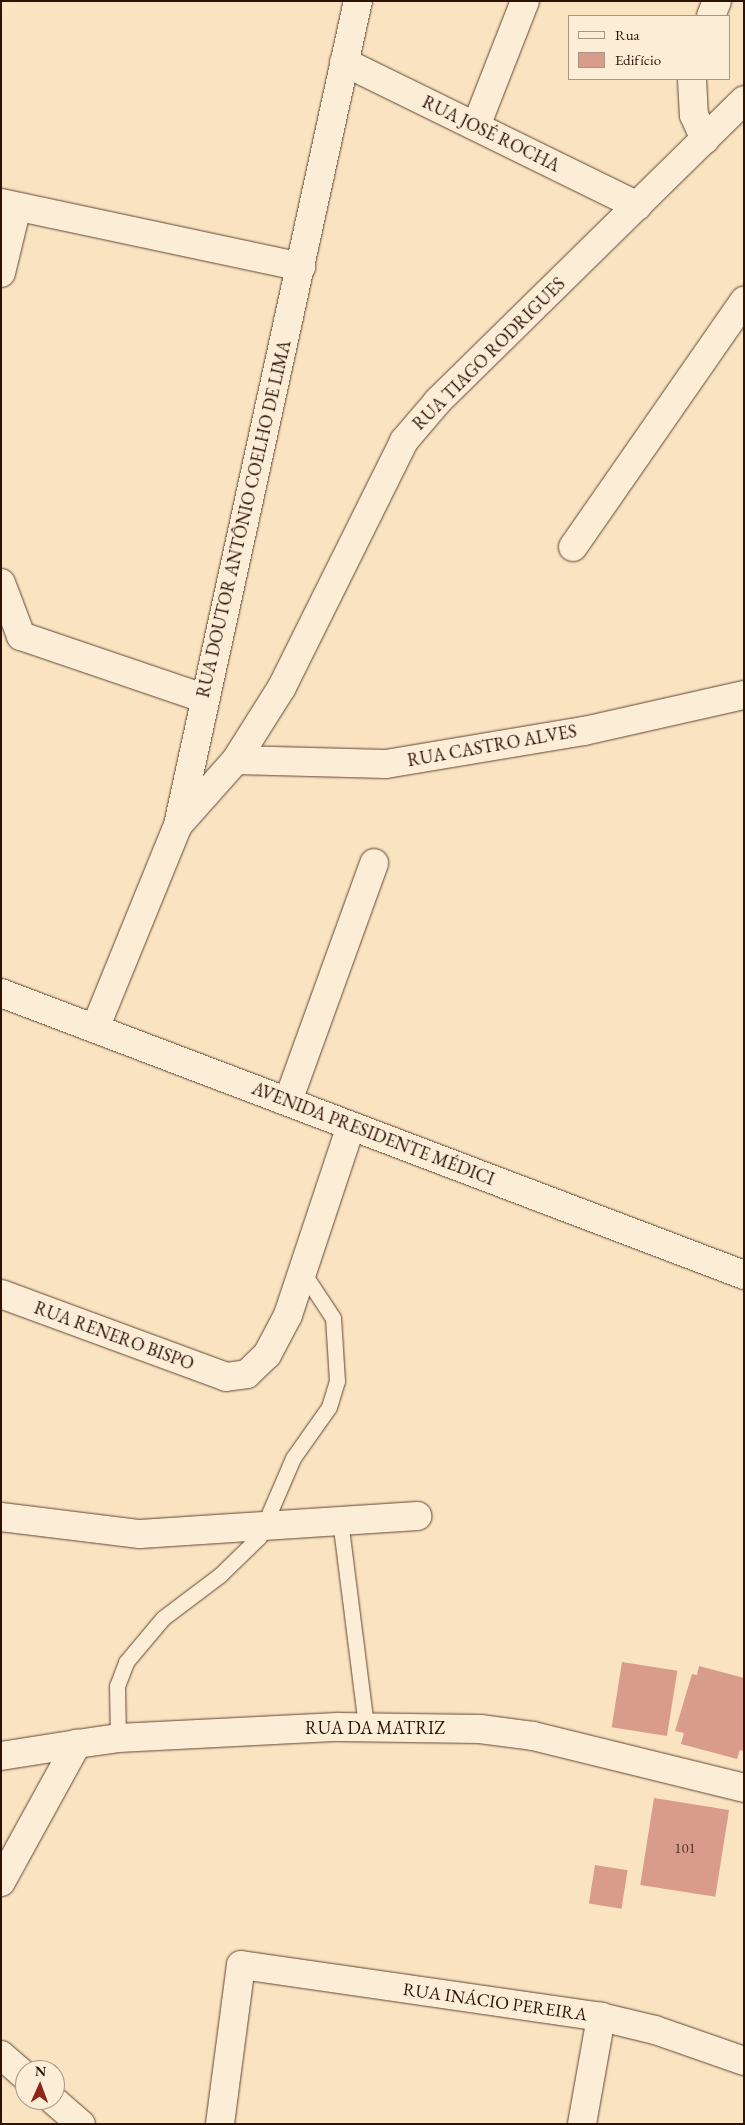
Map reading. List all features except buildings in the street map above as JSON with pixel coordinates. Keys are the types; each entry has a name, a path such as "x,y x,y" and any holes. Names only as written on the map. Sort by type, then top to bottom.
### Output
{"street":[{"name":"RUA DOUTOR ANTÔNIO COELHO DE LIMA","path":"96,1026 178,826 203,698 301,268 358,1"},
{"path":"476,126 525,1"},
{"path":"711,15 717,1"},
{"name":"RUA JOSÉ ROCHA","path":"344,62 638,206"},
{"path":"692,80 694,115 705,140"},
{"name":"RUA TIAGO RODRIGUES","path":"178,826 236,760 282,687 404,441 438,402 744,100"},
{"path":"1,273 9,205 301,268"},
{"path":"573,547 744,301"},
{"path":"1,583 11,640 203,698"},
{"name":"RUA CASTRO ALVES","path":"236,760 386,764 584,731 744,695"},
{"path":"288,1101 374,863"},
{"name":"AVENIDA PRESIDENTE MÉDICI","path":"1,993 96,1026 351,1126 744,1276"},
{"path":"304,1274 351,1126"},
{"name":"RUA RENERO BISPO","path":"1,1294 226,1377 247,1374 267,1355 304,1274"},
{"path":"1,1517 140,1534 266,1523 417,1516"},
{"name":"RUA DA MATRIZ","path":"1,1756 118,1738 420,1725 533,1736 744,1788"},
{"path":"1,1882 77,1744"},
{"name":"RUA INÁCIO PEREIRA","path":"220,2124 241,1965 601,2017 655,2030 744,2061"},
{"path":"582,2124 601,2017"},
{"path":"1,2055 15,2067"},
{"path":"65,2110 81,2124"}],"lane":[{"path":"118,1738 117,1686 130,1656 163,1618 220,1575 258,1537 266,1523 292,1458 328,1407 337,1381 333,1318 304,1274"},
{"path":"340,1520 366,1726"}]}
